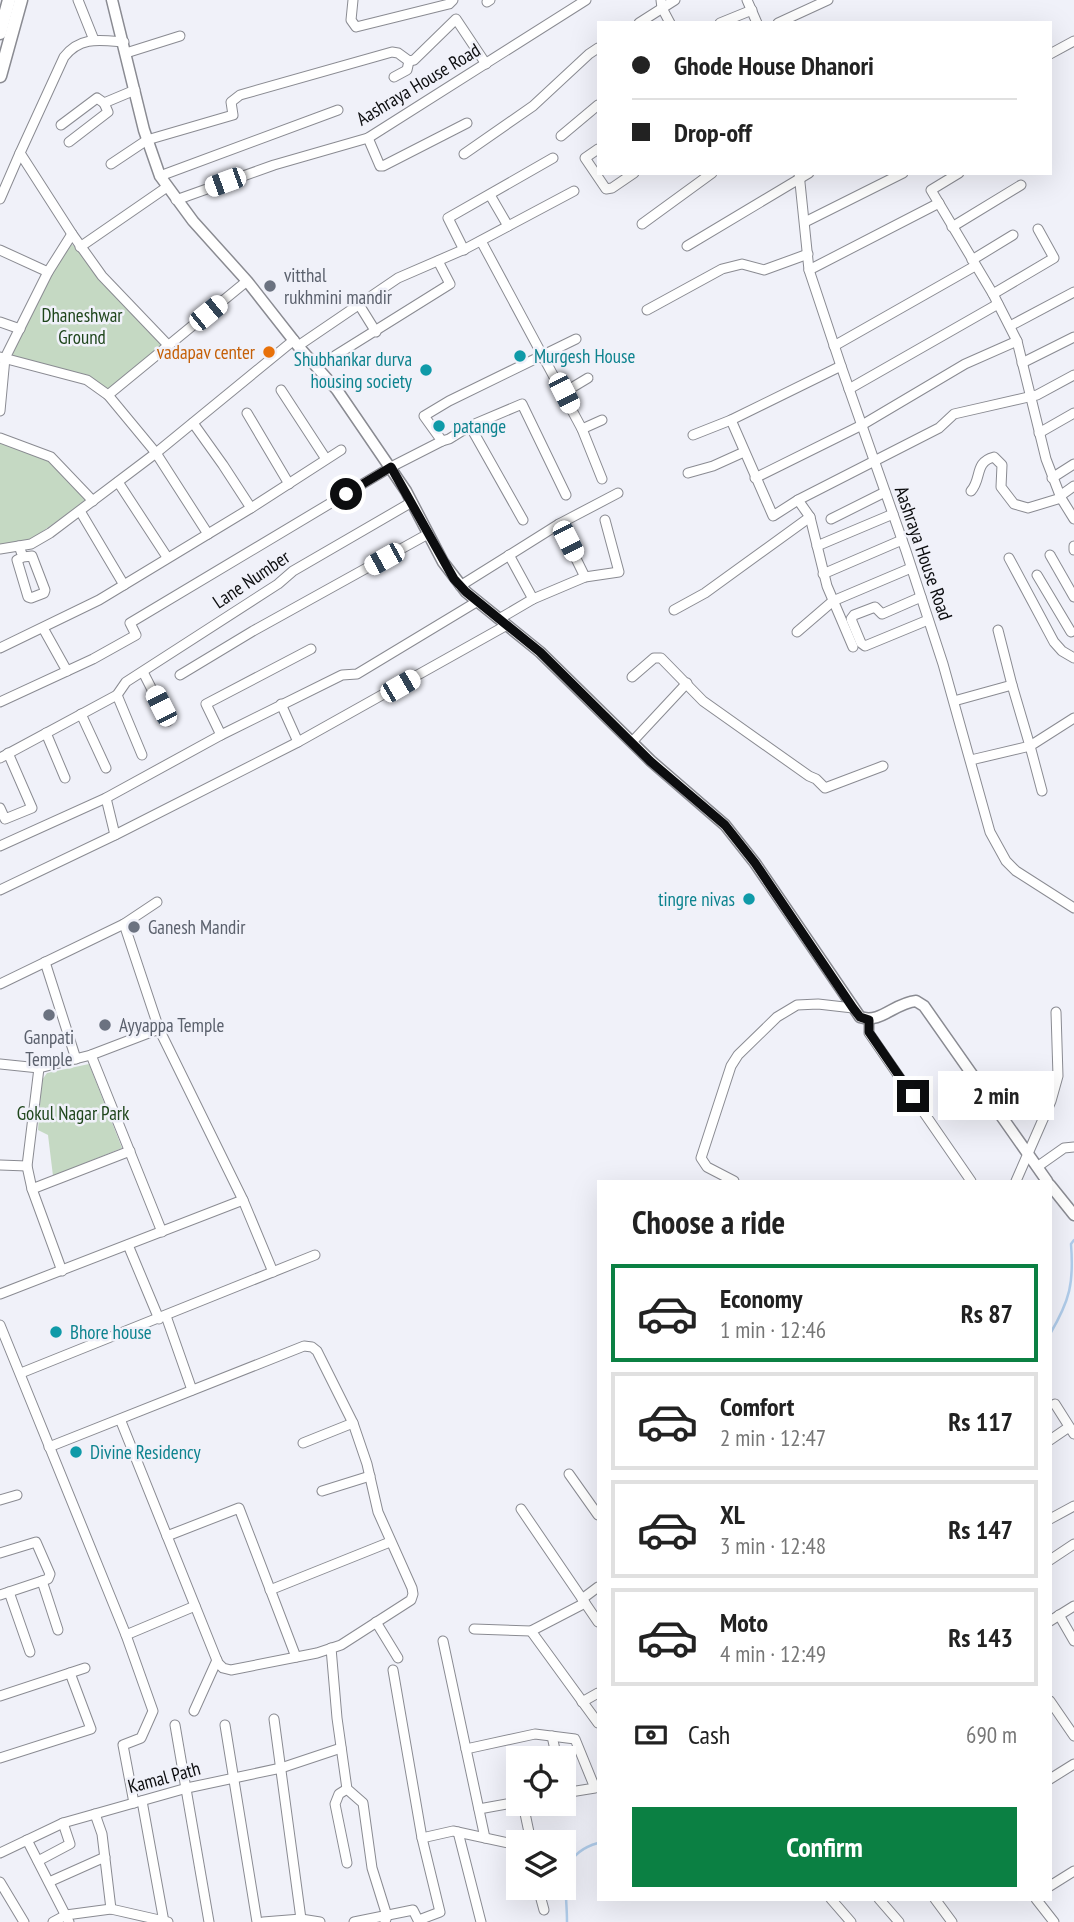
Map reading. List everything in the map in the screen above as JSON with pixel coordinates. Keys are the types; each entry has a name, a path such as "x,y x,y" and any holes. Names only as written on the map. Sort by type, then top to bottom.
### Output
{"main road":[{"path":"0,33 9,0"},
{"path":"0,76 21,0"}],"street":[{"path":"78,0 93,40"},
{"path":"112,0 147,140 160,176 176,200 337,390 391,467 443,562 460,586 558,669 632,743 725,825 755,863 860,1017 869,1020 880,1017 904,1002 916,1001 924,1006 1047,1180"},
{"path":"353,0 351,20 356,27 449,4 453,0"},
{"name":"Aashraya House Road","path":"176,200 274,164 368,138 586,0"},
{"path":"641,21 661,4 675,0"},
{"path":"747,0 756,21"},
{"path":"782,21 828,0"},
{"path":"661,4 669,21"},
{"path":"725,21 752,10"},
{"path":"409,61 421,55 456,19 486,64"},
{"path":"0,199 64,57 71,49 93,40 125,48 180,36"},
{"path":"1052,53 1074,41"},
{"path":"464,155 533,106 597,49"},
{"path":"111,164 147,140 233,115 231,102 240,95 392,52 409,61"},
{"path":"394,76 407,70 409,61"},
{"path":"104,103 135,90"},
{"path":"61,125 97,98 104,103 107,112 69,142"},
{"path":"561,136 597,105"},
{"path":"160,176 338,110"},
{"path":"368,138 380,166 383,166 467,123"},
{"path":"597,150 585,158 606,189 631,175"},
{"path":"20,153 80,247 102,276 169,345"},
{"path":"464,250 448,218 553,158"},
{"path":"642,224 709,175"},
{"path":"687,246 803,175"},
{"name":"Aashraya House Road","path":"803,175 809,270 921,597 954,701 990,832 1006,861 1028,881 1074,908"},
{"path":"805,222 899,175"},
{"path":"957,175 931,190 993,294 1017,341 1052,478 1074,519"},
{"path":"952,227 1021,185"},
{"path":"80,247 167,187"},
{"path":"0,550 31,544 50,533 296,343 358,303 398,278 464,250 574,191"},
{"path":"490,195 508,226"},
{"path":"809,270 939,204"},
{"path":"993,294 1054,258 1038,229"},
{"path":"0,411 2,357 72,234"},
{"path":"834,346 973,263 1013,235"},
{"path":"481,241 564,393 602,479"},
{"path":"0,250 48,272"},
{"path":"647,310 722,269 742,264 764,270 808,254"},
{"path":"317,368 450,284 438,261"},
{"path":"108,395 247,281"},
{"path":"1010,326 1074,292"},
{"path":"358,303 376,331"},
{"path":"849,389 998,304"},
{"path":"0,322 20,329"},
{"path":"1022,363 1074,337"},
{"path":"442,441 424,416 576,339"},
{"path":"755,478 862,425 965,364 1017,341"},
{"path":"2,357 87,380 108,395 156,453 208,534"},
{"path":"693,435 731,420 841,366"},
{"path":"731,420 773,516 798,500 939,428 954,414 1031,397 1074,375"},
{"path":"564,393 588,378"},
{"path":"281,390 326,459"},
{"path":"0,702 136,635 130,623 391,467 470,426 522,404 566,495"},
{"path":"247,413 289,484"},
{"path":"1040,433 1074,413"},
{"path":"582,429 602,420"},
{"path":"192,423 251,508"},
{"path":"470,426 523,520"},
{"path":"0,438 51,457 93,501"},
{"path":"0,648 99,600 341,450"},
{"path":"688,473 713,466 744,452"},
{"path":"971,491 977,484 979,466 994,457 1002,465 1001,487 1014,504 1028,508 1061,497 1074,486"},
{"path":"1052,478 1074,464"},
{"path":"118,482 167,557"},
{"path":"831,519 886,492"},
{"path":"460,586 559,524 618,493"},
{"path":"798,500 810,517 823,574 853,647"},
{"name":"Lane Number","path":"4,755 117,695 126,682 278,584 293,571 412,502"},
{"path":"80,511 124,585"},
{"path":"817,546 894,514"},
{"path":"674,610 705,593 810,517"},
{"path":"0,890 298,742 503,622 533,599 585,576 619,572 605,520"},
{"path":"559,524 585,576"},
{"path":"180,675 253,631 428,534"},
{"path":"823,574 902,540"},
{"path":"19,546 23,557"},
{"path":"509,555 533,599"},
{"path":"1050,555 1074,597"},
{"path":"33,556 45,590 44,593 31,598 28,597 17,560 23,557 33,556"},
{"path":"1009,558 1054,642 1074,658"},
{"path":"797,632 833,601 911,568"},
{"path":"1037,575 1072,631 1054,642"},
{"path":"921,597 882,614 875,607 854,615 851,619 865,646 928,620"},
{"path":"0,846 106,798 342,675 357,674 478,601"},
{"path":"43,628 67,671"},
{"path":"998,630 1042,791"},
{"path":"221,736 206,704 311,649"},
{"path":"632,677 658,657 666,661 719,713 816,779 825,788 883,766"},
{"path":"143,671 168,721"},
{"path":"632,743 687,683"},
{"path":"954,701 1012,685"},
{"path":"117,695 142,755"},
{"path":"281,705 298,742"},
{"path":"80,714 106,768"},
{"path":"971,760 1030,746 1074,718"},
{"path":"46,733 65,778"},
{"path":"0,808 5,819 32,808 4,755"},
{"path":"106,798 115,835"},
{"path":"0,984 124,924 157,902"},
{"path":"124,924 159,1029 243,1200 273,1272"},
{"path":"45,962 76,1059"},
{"path":"732,1180 707,1167 701,1158 734,1060 777,1017 797,1005 818,1004 853,1008"},
{"path":"1016,1180 1051,1101 1058,1076 1056,1012"},
{"path":"869,1020 869,1032 970,1180"},
{"path":"0,1064 38,1068 92,1055 159,1029"},
{"path":"92,1055 162,1232"},
{"path":"38,1068 27,1166 32,1189 62,1271"},
{"path":"1037,1167 1064,1148 1074,1147"},
{"path":"32,1189 130,1151"},
{"path":"0,1165 27,1166"},
{"path":"1052,1187 1074,1215"},
{"path":"0,1294 243,1200"},
{"path":"128,1245 192,1390"},
{"path":"21,1373 315,1255"},
{"path":"0,1325 126,1635 152,1712 141,1738 123,1745 163,1922"},
{"path":"49,1447 304,1346 312,1347 317,1351 364,1450 374,1502 413,1594 411,1600 341,1645 231,1670 223,1668 216,1660 120,1419"},
{"path":"1052,1439 1072,1430 1055,1404"},
{"path":"303,1443 353,1423"},
{"path":"569,1474 597,1514"},
{"path":"322,1491 370,1476"},
{"path":"0,1500 17,1495"},
{"path":"1052,1518 1074,1506"},
{"path":"167,1536 239,1508 296,1657"},
{"path":"521,1509 597,1620"},
{"path":"0,1553 36,1542 50,1574 48,1579 4,1593 30,1652"},
{"path":"270,1590 390,1542"},
{"path":"1052,1559 1074,1544"},
{"path":"42,1581 58,1630"},
{"path":"474,1629 531,1631 584,1601 597,1588"},
{"path":"126,1635 195,1606"},
{"path":"1074,1606 1054,1618 1074,1641"},
{"path":"376,1622 398,1658"},
{"path":"531,1631 597,1722"},
{"path":"443,1641 485,1838"},
{"path":"331,1648 346,1789 363,1803 372,1868 386,1919"},
{"path":"194,1711 216,1660"},
{"path":"0,1696 85,1668"},
{"path":"354,1922 386,1919 414,1910 419,1921 440,1912 422,1838 393,1670"},
{"path":"0,1758 91,1729 70,1673"},
{"path":"582,1702 597,1694"},
{"path":"1052,1705 1074,1736"},
{"path":"274,1718 301,1919"},
{"path":"175,1725 209,1922"},
{"path":"225,1725 257,1922"},
{"path":"466,1749 535,1734 575,1739 597,1791 576,1792"},
{"path":"552,1736 554,1746"},
{"name":"Kamal Path","path":"0,1853 63,1823 187,1788 281,1768 341,1748"},
{"path":"1052,1778 1074,1764"},
{"path":"346,1789 339,1794 335,1804 347,1863"},
{"path":"479,1809 506,1804"},
{"path":"95,1814 102,1834 111,1909"},
{"path":"38,1861 70,1844 63,1823"},
{"path":"422,1838 453,1831 506,1842"},
{"path":"458,1832 481,1922"},
{"path":"27,1840 68,1919"},
{"path":"49,1882 105,1857"},
{"path":"1052,1885 1074,1871"},
{"path":"0,1882 24,1922"},
{"path":"541,1900 544,1910"},
{"path":"833,1901 851,1922"},
{"path":"881,1901 899,1922"},
{"path":"936,1901 952,1922"},
{"path":"1038,1901 1054,1922"},
{"path":"53,1922 111,1909 170,1922"},
{"path":"263,1922 301,1919 320,1922"}],"green space":[{"name":"Dhaneshwar Ground","path":"69,241 163,345 108,390 68,372 13,357 12,354"},
{"path":"0,442 48,458 88,499 29,541 0,546"},
{"name":"Gokul Nagar Park","path":"89,1064 122,1148 53,1176 48,1135 38,1130 42,1080 47,1073"}],"waterway":[{"path":"1052,1330 1069,1291 1072,1270 1071,1244 1074,1240"},
{"path":"567,1922 566,1884 570,1864 575,1855 597,1843"}],"place":[{"name":"vitthal rukhmini mandir","path":"270,286"},
{"name":"vadapav center","path":"269,352"},
{"name":"Murgesh House","path":"520,356"},
{"name":"Shubhankar durva housing society","path":"426,370"},
{"name":"patange","path":"439,426"},
{"name":"tingre nivas","path":"749,899"},
{"name":"Ganesh Mandir","path":"134,927"},
{"name":"Ganpati Temple","path":"49,1015"},
{"name":"Ayyappa Temple","path":"105,1025"},
{"name":"Bhore house","path":"56,1332"},
{"name":"Divine Residency","path":"76,1452"}],"route":[{"path":"346,494 391,467 443,562 466,592 540,652 650,761 725,825 755,863 853,1008 860,1017 869,1020 869,1032 913,1096"}]}
